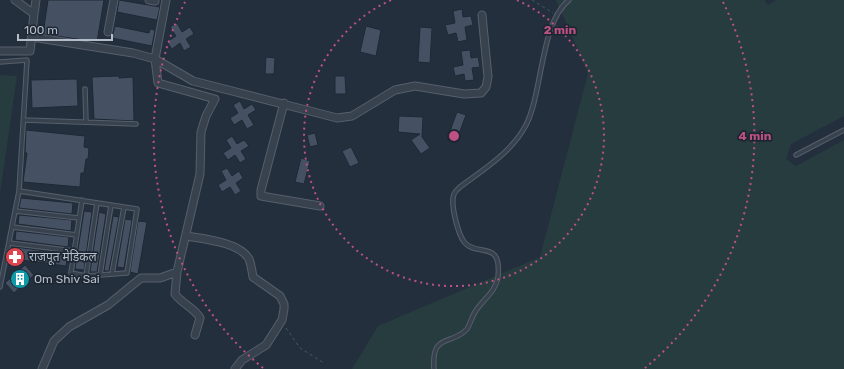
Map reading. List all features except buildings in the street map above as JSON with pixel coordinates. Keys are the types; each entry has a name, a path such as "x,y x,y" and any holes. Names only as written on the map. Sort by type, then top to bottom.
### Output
{"street":[{"path":"15,0 34,14"},
{"path":"0,51 30,51 36,0"},
{"path":"108,32 114,0"},
{"path":"166,0 155,59 158,83 215,99 206,116 202,132 200,174 177,272 175,294 179,300 198,314 200,318 195,334"},
{"path":"32,37 133,53 155,59 193,81 337,118 352,116 395,90 415,86 464,94 481,92 486,87 488,77 482,15"},
{"path":"284,104 261,190 262,196 320,206"},
{"path":"186,236 222,243 243,251 249,259 253,277 280,296 284,304 282,320 266,346 242,360 235,369"},
{"path":"42,369 54,341 68,327 108,305 141,278 160,278 177,272"}],"lane":[{"path":"434,369 435,352 439,344 446,339 460,334 467,328 481,302 494,288 498,278 497,258 491,252 468,246 464,243 452,204 454,194 460,187 506,151 521,134 527,123 533,104 547,45 557,16 561,8 569,0"},
{"path":"0,62 27,60 19,191 0,287"},
{"path":"85,89 86,122"},
{"path":"24,120 136,124"},
{"path":"796,155 844,130"},
{"path":"19,191 82,200 137,209 127,273 86,276 71,273 82,200"},
{"path":"86,276 97,203"},
{"path":"100,275 111,205"},
{"path":"112,274 124,207"},
{"path":"15,211 79,218"},
{"path":"12,227 77,235"},
{"path":"9,244 74,251"}],"path":[{"path":"532,0 557,16"},
{"path":"282,320 300,348 324,363"}],"green space":[{"path":"556,0 764,0 768,5 776,0 844,0 844,116 791,144 786,159 796,166 844,140 844,369 352,369 378,326 540,257 588,73"},
{"path":"0,75 17,76 0,194"}],"place":[{"name":"राजपूत मेडिकल","path":"15,257"},
{"name":"Om Shiv Sai","path":"20,279"}]}
